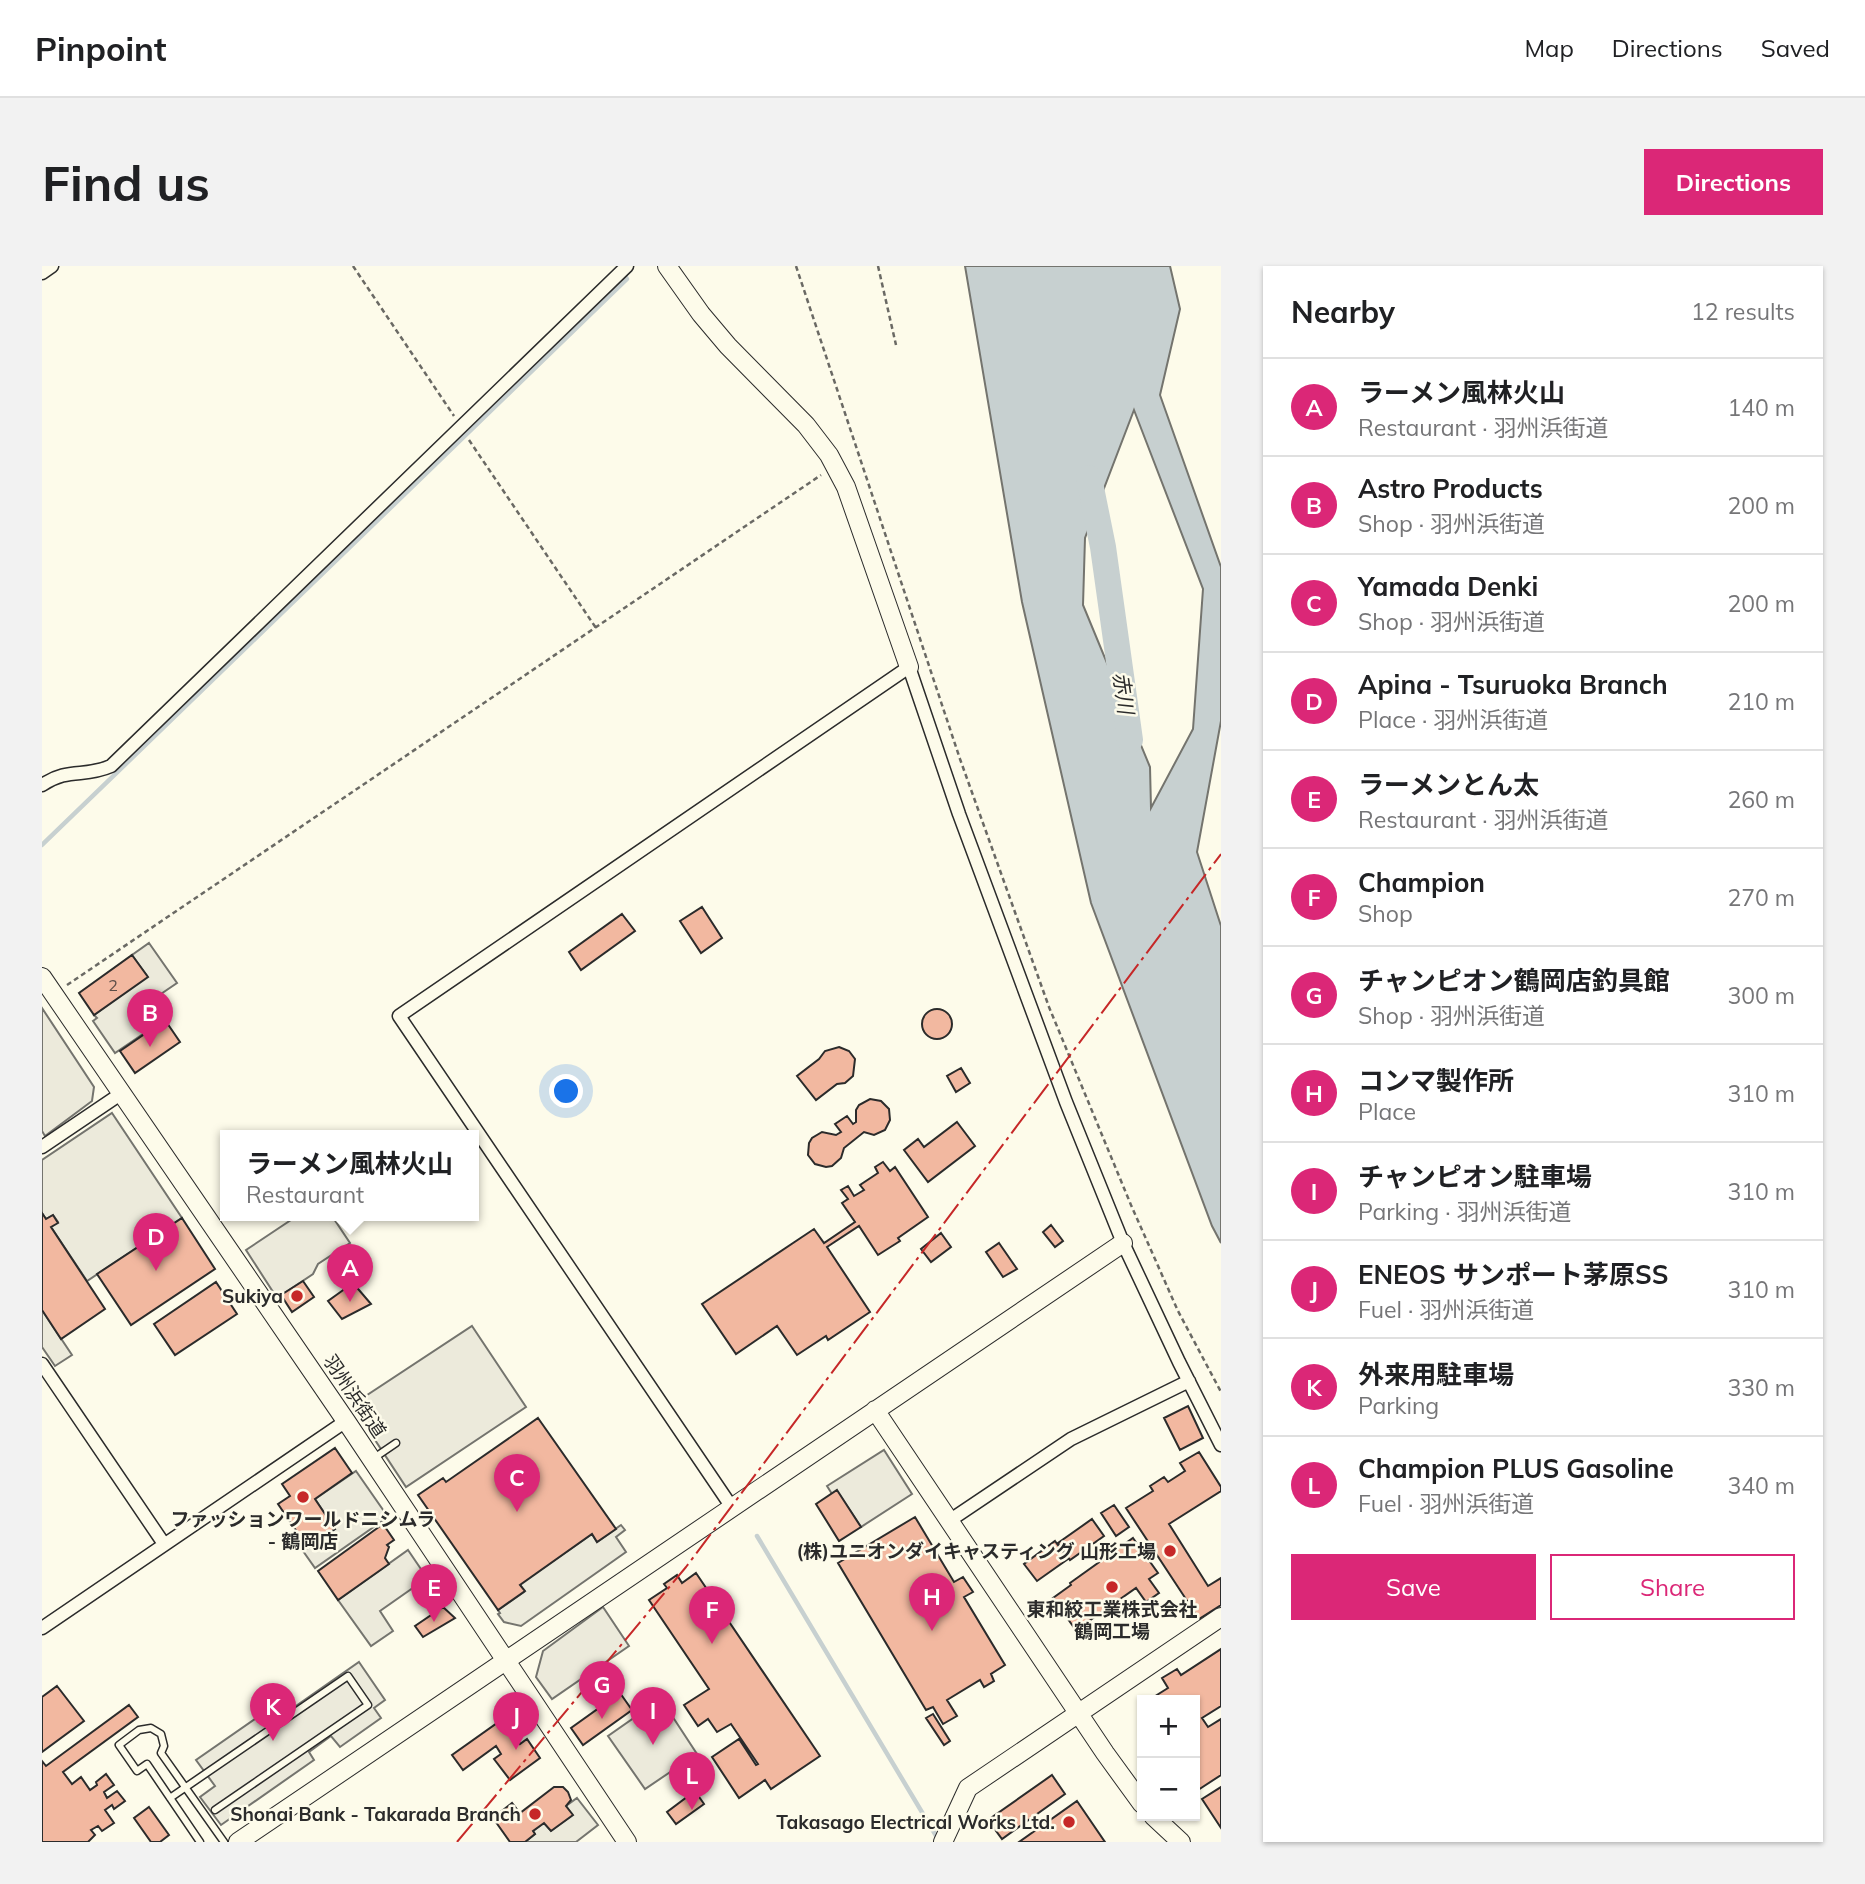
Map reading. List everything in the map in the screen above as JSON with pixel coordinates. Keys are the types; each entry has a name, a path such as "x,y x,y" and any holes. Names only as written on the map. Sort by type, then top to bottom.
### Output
{"street":[{"path":"42,273 52,266"},
{"path":"42,785 64,774 89,774 111,766 627,266"},
{"path":"667,266 708,323 744,364 806,425 834,464 846,487 1008,947 1066,1102 1123,1242 1221,1445"},
{"path":"476,1130 399,1016 909,667"},
{"name":"羽州浜街道","path":"42,977 372,1459 627,1842"},
{"path":"42,1147 122,1093"},
{"path":"479,1134 731,1506"},
{"path":"238,1842 1123,1242"},
{"path":"42,1364 48,1384 164,1544"},
{"path":"948,1521 1071,1438 1189,1381"},
{"path":"874,1410 1137,1797"},
{"path":"44,1621 346,1421"},
{"path":"943,1842 968,1787 1221,1617"},
{"path":"1158,1821 1181,1842"}],"lane":[{"path":"372,1459 396,1443"},
{"path":"170,1798 348,1676 368,1706 215,1810"},
{"path":"200,1842 147,1764 136,1771 119,1745 145,1728 157,1730 164,1740 161,1753 225,1842"}],"path":[{"path":"353,266 596,628"},
{"path":"796,266 960,759 1049,1007 1136,1217 1178,1311 1221,1392"},
{"path":"878,266 896,345"},
{"path":"54,995 834,464"}],"shaded area":[{"path":"965,266 1170,266 1180,309 1160,395 1221,567 1221,721 1197,852 1221,926 1221,1243 1212,1226 1091,903 1022,602","holes":["1134,410 1203,589 1193,729 1151,808 1150,767 1083,605 1085,538"]},
{"path":"149,943 177,983 155,998 168,1017 115,1053 93,1021 97,1018 94,1015 147,976 132,955"},
{"path":"42,1008 94,1087 92,1101 45,1136 42,1131"},
{"path":"112,1113 182,1218 87,1281 51,1227 58,1222 53,1215 46,1219 42,1213 42,1160"},
{"path":"290,1221 335,1221 350,1243 318,1264 313,1274 277,1298 246,1250"},
{"path":"42,1310 72,1355 55,1366 42,1347"},
{"path":"472,1326 526,1407 406,1487 352,1405"},
{"path":"884,1450 912,1494 861,1527 837,1491 832,1494 827,1486"},
{"path":"356,1471 388,1517 315,1568 303,1551 335,1529 315,1499"},
{"path":"621,1525 625,1530 616,1537 626,1552 521,1626 504,1622 498,1610 524,1592 520,1584 592,1534 597,1542"},
{"path":"408,1550 427,1578 380,1611 393,1631 371,1646 338,1600"},
{"path":"603,1607 629,1646 552,1699 536,1677 543,1651"},
{"path":"359,1662 385,1700 374,1708 381,1718 340,1747 331,1736 309,1752 314,1760 221,1825 200,1797 215,1786 196,1760 275,1705 283,1715"},
{"path":"661,1699 697,1754 645,1789 608,1736"},
{"path":"577,1798 598,1825 576,1842 525,1842 535,1834 533,1831 544,1823 551,1831 572,1815 566,1806"}],"building":[{"path":"702,907 722,938 701,953 680,921"},
{"path":"622,914 635,931 581,970 569,952"},
{"path":"132,955 148,977 94,1015 79,993"},
{"path":"937,1009 947,1014 952,1024 947,1034 937,1039 927,1034 922,1024 927,1014"},
{"path":"165,1020 180,1042 135,1073 120,1051"},
{"path":"839,1047 849,1051 855,1059 853,1076 816,1100 797,1076 825,1051"},
{"path":"961,1068 970,1083 956,1092 947,1076"},
{"path":"870,1099 881,1101 889,1109 890,1120 885,1130 874,1135 864,1132 844,1148 841,1158 832,1166 815,1164 808,1155 812,1138 822,1132 836,1135 841,1132 835,1124 847,1116 853,1124 856,1122 859,1105"},
{"path":"957,1122 975,1146 928,1182 904,1150 918,1139 924,1147"},
{"path":"883,1162 890,1171 895,1167 928,1217 898,1238 900,1241 878,1255 859,1226 827,1247 870,1312 828,1340 826,1336 797,1355 777,1326 736,1354 702,1304 814,1229 824,1243 855,1222 842,1203 848,1199 841,1190 848,1186 854,1196 864,1190 860,1185 878,1173 875,1167"},
{"path":"42,1213 46,1219 53,1215 58,1223 51,1227 105,1309 61,1339 42,1310"},
{"path":"182,1218 215,1269 131,1325 97,1274"},
{"path":"1051,1225 1063,1241 1055,1247 1043,1232"},
{"path":"941,1233 951,1247 931,1262 921,1249"},
{"path":"999,1243 1017,1269 1003,1277 986,1252"},
{"name":"Sukiya","path":"303,1281 314,1297 292,1312 281,1295"},
{"path":"216,1282 237,1314 175,1355 154,1324"},
{"path":"353,1283 371,1304 342,1319 328,1301"},
{"path":"1188,1406 1203,1438 1180,1450 1164,1418"},
{"path":"538,1418 616,1529 597,1542 592,1534 520,1585 525,1591 498,1610 418,1495 443,1478 446,1482"},
{"name":"ファッションワールドニシムラ - 鶴岡店","path":"335,1448 352,1473 315,1499 335,1529 308,1548 278,1504 290,1496 282,1484"},
{"name":"(株)ユニオンダイキャスティング 山形工場","path":"1199,1452 1221,1491 1169,1524 1208,1586 1221,1578 1221,1605 1199,1619 1126,1508 1153,1491 1150,1486 1164,1477 1168,1482 1185,1471 1180,1463"},
{"path":"837,1490 861,1527 839,1541 816,1504"},
{"path":"1114,1505 1129,1527 1116,1536 1101,1513"},
{"path":"915,1517 954,1582 963,1577 973,1592 964,1597 1005,1665 991,1674 994,1681 984,1687 980,1680 947,1700 957,1716 943,1724 933,1707 926,1710 838,1563"},
{"path":"1092,1519 1104,1536 1070,1560 1058,1543"},
{"path":"383,1524 394,1540 387,1545 389,1547 385,1558 389,1564 338,1600 318,1571"},
{"name":"東和絞工業株式会社 鶴岡工場","path":"1133,1538 1158,1573 1149,1579 1159,1593 1146,1602 1136,1588 1089,1621 1095,1631 1086,1637 1079,1627 1075,1629 1053,1598"},
{"path":"1055,1541 1068,1559 1037,1581 1024,1564"},
{"path":"696,1573 820,1756 771,1789 765,1780 739,1798 712,1757 739,1739 756,1765 758,1764 731,1724 717,1732 708,1719 698,1726 684,1705 709,1689 649,1600 667,1588 664,1584 677,1575 682,1583"},
{"path":"443,1607 455,1618 423,1637 415,1626"},
{"path":"1221,1649 1221,1706 1202,1718 1208,1727 1221,1719 1221,1775 1200,1789 1200,1695 1157,1695 1168,1688 1162,1678 1177,1669 1181,1675"},
{"path":"57,1686 84,1721 42,1752 42,1697"},
{"path":"620,1693 632,1710 583,1745 571,1728"},
{"path":"129,1705 138,1717 63,1772 72,1784 81,1777 90,1790 106,1774 114,1785 104,1792 107,1798 117,1791 125,1801 114,1809 112,1805 105,1810 114,1823 102,1831 98,1826 91,1830 95,1835 88,1842 42,1842 42,1761 46,1766"},
{"path":"933,1714 950,1741 944,1745 926,1718"},
{"path":"500,1721 509,1733 512,1731 520,1744 527,1739 540,1758 510,1780 494,1759 501,1754 496,1746 463,1770 452,1755"},
{"path":"1052,1775 1065,1794 1002,1839 988,1820"},
{"name":"Shonai Bank - Takarada Branch","path":"554,1787 563,1787 568,1792 571,1800 566,1806 573,1815 551,1831 544,1823 533,1831 535,1834 525,1842 510,1842 493,1818 512,1803 520,1813"},
{"path":"1221,1787 1221,1828 1202,1799"},
{"path":"695,1791 704,1804 676,1824 667,1812"},
{"name":"Takasago Electrical Works Ltd.","path":"1077,1801 1105,1842 1019,1842"},
{"path":"149,1807 169,1835 160,1842 151,1842 134,1818"}],"waterway":[{"path":"42,845 627,279 623,273"},
{"name":"赤川","path":"1089,478 1103,547 1130,740"},
{"path":"757,1536 938,1839"}],"power":[{"path":"457,1842 686,1567 1221,854"}],"place":[{"name":"Astro Products","path":"150,1047"},
{"name":"Apina - Tsuruoka Branch","path":"156,1271"},
{"name":"Sukiya","path":"297,1296"},
{"name":"ラーメン風林火山","path":"350,1302"},
{"name":"ファッションワールドニシムラ - 鶴岡店","path":"303,1497"},
{"name":"Yamada Denki","path":"517,1512"},
{"name":"(株)ユニオンダイキャスティング 山形工場","path":"1170,1551"},
{"name":"東和絞工業株式会社 鶴岡工場","path":"1112,1587"},
{"name":"ラーメンとん太","path":"434,1622"},
{"name":"コンマ製作所","path":"932,1631"},
{"name":"Champion","path":"712,1644"},
{"name":"チャンピオン鶴岡店釣具館","path":"602,1719"},
{"name":"外来用駐車場","path":"273,1741"},
{"name":"チャンピオン駐車場","path":"653,1745"},
{"name":"ENEOS サンポート茅原SS","path":"516,1750"},
{"name":"Champion PLUS Gasoline","path":"692,1810"},
{"name":"Shonai Bank - Takarada Branch","path":"535,1814"},
{"name":"Takasago Electrical Works Ltd.","path":"1069,1822"}]}
